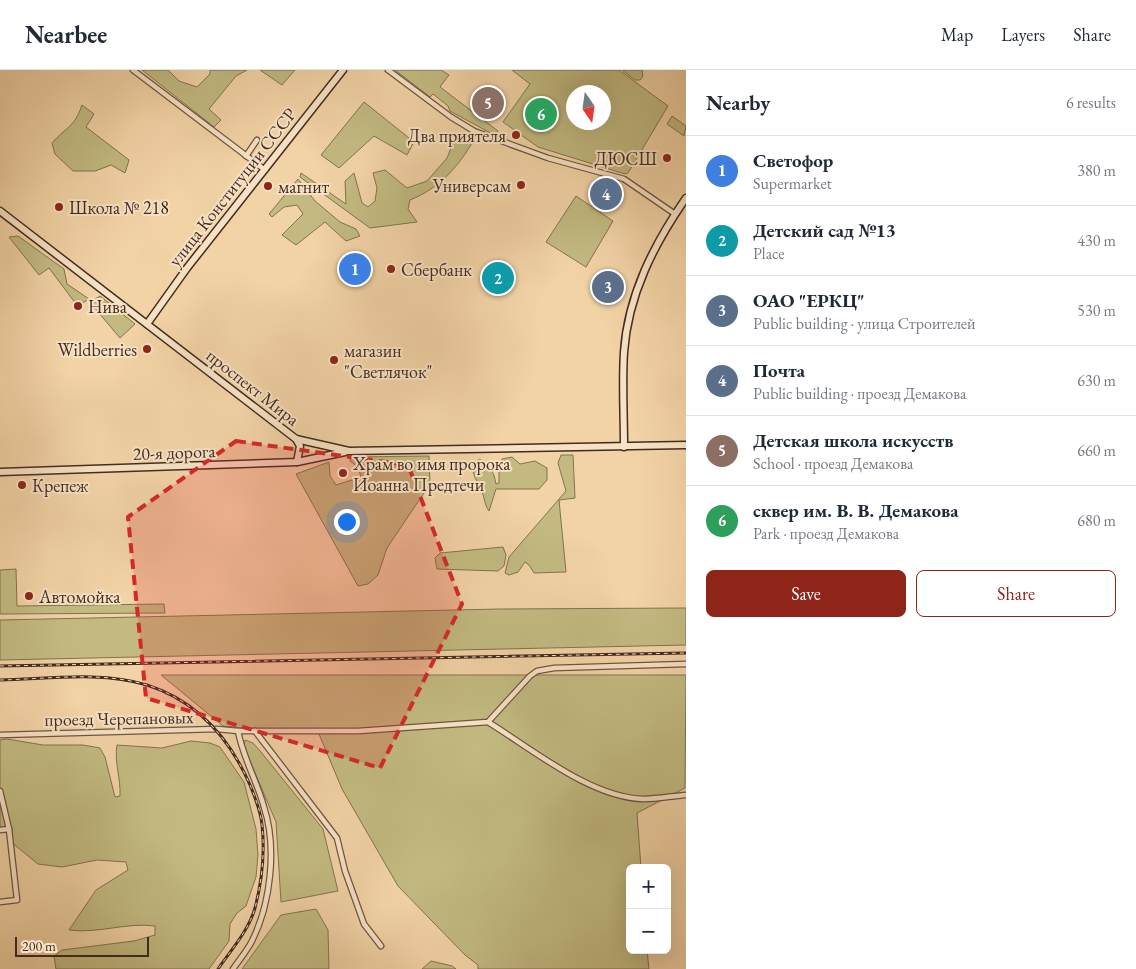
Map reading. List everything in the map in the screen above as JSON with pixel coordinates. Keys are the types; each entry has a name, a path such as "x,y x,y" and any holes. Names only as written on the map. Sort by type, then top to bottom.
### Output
{"main road":[{"name":"улица Конституции СССР","path":"147,324 187,268 342,70"},
{"path":"624,447 624,352 627,332 646,264 686,198"},
{"name":"проспект Мира","path":"0,212 296,439 349,451 686,446"},
{"path":"296,439 300,446 297,462"},
{"name":"20-я дорога","path":"0,472 297,462 349,451"}],"street":[{"path":"133,70 265,170"},
{"path":"388,70 450,117 474,131 548,158 624,179 675,214"},
{"path":"246,156 257,140"},
{"path":"686,664 554,668 537,671 488,722 584,782 618,794 643,799 686,795"},
{"name":"проезд Черепановых","path":"0,735 76,731 217,729 238,731 358,731 488,722"},
{"path":"233,969 252,942 265,907 270,851 264,807 242,751 238,731"},
{"path":"255,731 337,838 345,871 364,924 381,946"},
{"path":"0,791 9,829 17,900 0,902"},
{"path":"0,830 9,829"}],"highlighted area":[{"path":"236,441 408,465 462,604 380,768 146,698 128,517"}],"shaded area":[{"path":"142,70 168,70 179,81 197,87 210,74 210,70 247,70 236,76 209,109 221,120 214,127"},
{"path":"260,70 295,70 282,85"},
{"path":"395,70 441,70 449,75 440,87 498,131 496,136 450,111 448,106 433,94 430,97"},
{"path":"512,70 619,70 668,106 628,173 625,174 538,147 503,122 530,84"},
{"path":"622,70 642,70 643,76 640,80 635,80"},
{"path":"364,102 414,142 407,155 374,136 339,168 321,155"},
{"path":"82,105 94,114 86,127 129,160 125,173 111,165 95,171 73,171 55,154 52,143 73,123"},
{"path":"672,116 686,126 684,136 667,124"},
{"path":"457,133 475,138 448,175 431,189 410,200 408,209 417,222 370,228 300,177 301,173 346,204 345,181 354,173 362,203 368,207 375,201 377,188 373,173 385,170 407,188 427,181 447,158"},
{"path":"298,179 315,201 340,222 356,229 360,236 346,241 325,222 296,245 282,235 303,214 297,205 284,207 272,217 269,214"},
{"path":"576,196 613,221 586,267 546,242"},
{"path":"18,236 64,269 67,284 92,301 100,296 135,324 120,338 88,300 82,303 80,301 76,304 49,268 39,275 9,237"},
{"path":"561,455 573,455 575,498 559,500 566,572 534,573 525,562 518,572 509,575 505,573 509,557 566,491 558,463"},
{"path":"429,456 430,484 387,548 378,575 368,584 358,586 296,474 329,462 330,476 336,485 361,477 358,467 350,461 350,457"},
{"path":"512,457 520,464 535,461 547,468 547,480 539,489 496,489 489,511 481,488 474,476 473,469 479,459 483,461 491,469 496,484 499,483 499,466 502,459"},
{"path":"503,547 506,555 504,566 498,571 437,569 435,558 440,553"},
{"path":"16,569 17,606 164,604 165,613 0,614 0,570"},
{"path":"686,608 686,645 0,660 0,620 500,609"},
{"path":"161,675 686,675 685,788 637,813 641,864 626,864 626,954 647,954 649,969 478,969 478,965 465,955 398,886 342,789 319,734 223,726"},
{"path":"7,739 43,745 83,745 100,748 105,757 115,797 120,796 116,758 117,745 162,748 191,741 210,743 220,747 244,782 256,829 258,855 256,877 246,906 237,913 230,924 229,941 209,969 56,969 54,956 62,950 134,941 155,935 155,926 144,925 91,931 69,930 96,890 128,870 126,862 97,860 62,867 38,864 11,842 9,829 0,827 0,740"},
{"path":"245,740 253,743 261,752 323,829 338,891 281,902 276,822 247,754 244,746"},
{"path":"316,909 328,930 329,969 242,969 281,915"},
{"path":"431,961 452,966 456,969 422,969"}],"railway":[{"path":"0,666 686,653"},
{"path":"0,680 93,677 111,678 147,685 181,701 210,724 222,737 242,768 254,794 261,820 263,846 262,866 255,908 249,924 218,969"}],"place":[{"name":"Детская школа искусств","path":"488,103"},
{"name":"сквер им. В. В. Демакова","path":"541,114"},
{"name":"Два приятеля","path":"516,135"},
{"name":"ДЮСШ","path":"667,158"},
{"name":"Универсам","path":"521,185"},
{"name":"магнит","path":"268,186"},
{"name":"Почта","path":"606,194"},
{"name":"Школа № 218","path":"59,207"},
{"name":"Светофор","path":"355,269"},
{"name":"Сбербанк","path":"391,269"},
{"name":"Детский сад №13","path":"498,278"},
{"name":"ОАО \"ЕРКЦ\"","path":"608,287"},
{"name":"Нива","path":"78,306"},
{"name":"Wildberries","path":"147,349"},
{"name":"магазин \"Светлячок\"","path":"334,360"},
{"name":"Храм во имя пророка Иоанна Предтечи","path":"343,473"},
{"name":"Крепеж","path":"22,485"},
{"name":"Автомойка","path":"29,596"}]}
